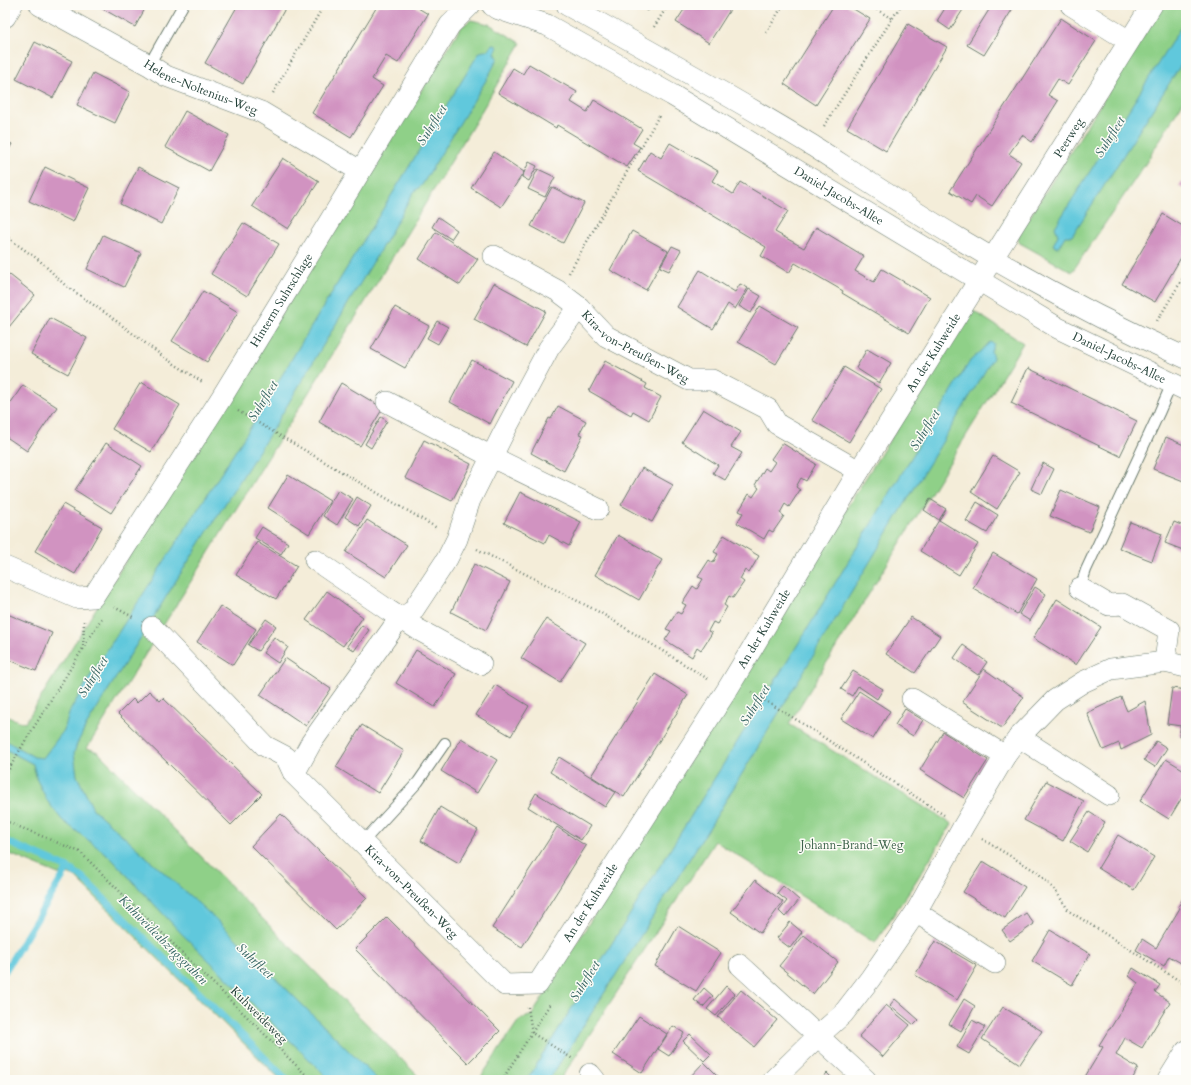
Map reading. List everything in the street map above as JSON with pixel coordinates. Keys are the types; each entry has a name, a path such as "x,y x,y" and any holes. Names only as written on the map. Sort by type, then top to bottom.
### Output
{"street":[{"path":"5,17 12,5"},
{"name":"Helene-Noltenius-Weg","path":"40,5 149,65 166,76 261,112 360,171"},
{"name":"Hinterm Suhrschlage","path":"94,597 222,396 450,25 470,5"},
{"name":"Daniel-Jacobs-Allee","path":"492,5 496,8 547,25 986,270 1186,358"},
{"name":"Daniel-Jacobs-Allee","path":"568,5 811,145 956,238 986,270 1058,328 1179,386"},
{"path":"1072,5 1129,41"},
{"name":"Peerweg","path":"986,270 1152,5"},
{"name":"Kira-von-Preußen-Weg","path":"494,256 558,291 579,307 606,336 689,380 712,380 768,409 777,424 860,471"},
{"name":"An der Kuhweide","path":"538,984 737,690 860,471 986,270"},
{"name":"Kira-von-Preußen-Weg","path":"294,774 311,743 400,618 412,612 448,559 457,539 470,500 492,457 550,348 579,307"},
{"path":"387,402 492,457 598,509"},
{"path":"315,560 400,618 481,664"},
{"path":"5,567 77,598 94,597"},
{"path":"1080,588 1109,605 1122,604 1170,630 1165,662"},
{"name":"Kira-von-Preußen-Weg","path":"152,627 265,746 286,757 294,774 505,985 538,984"},
{"path":"773,1080 843,1014 870,979 916,912 963,827 1005,756 1019,737 1055,700 1083,682 1111,669 1165,662 1186,668"},
{"path":"912,698 1005,756"},
{"path":"1019,737 1109,794"},
{"path":"916,912 995,963"},
{"path":"740,965 866,1080"},
{"path":"1168,1080 1186,1051"}],"lane":[{"path":"149,65 183,5"},
{"path":"1080,588 1086,570 1159,413 1179,386"},
{"path":"362,843 418,782 445,743"}],"path":[{"path":"261,112 324,5"},
{"path":"766,32 784,5"},
{"path":"870,5 892,19"},
{"path":"811,145 901,5"},
{"path":"558,291 672,95"},
{"path":"5,236 39,260 65,285 111,317 165,358 222,396"},
{"path":"1146,340 1186,273"},
{"path":"242,413 457,539 601,613 737,690 792,717 963,827 1037,872 1055,890 1069,911 1186,985"},
{"path":"83,650 84,620 94,597"},
{"path":"5,776 24,743"},
{"name":"Kuhweideweg","path":"5,821 80,852 311,1080"},
{"path":"532,1033 574,1059"}],"green space":[{"path":"1163,5 1186,5 1186,97 1144,166 1072,272 1018,242 1019,234"},
{"path":"471,20 489,24 521,43 474,124 367,299 87,748 98,752 422,1080 281,1080 73,875 58,874 5,852 5,716 25,723 461,27"},
{"name":"Johann-Brand-Weg","path":"972,310 1023,343 789,724 952,824 916,881 875,943 715,841 560,1080 479,1080 519,1020 532,1015 858,490"}],"water":[{"path":"1186,19 1186,57 1072,236 1065,236 1058,248 1053,245 1058,235 1055,227"},
{"name":"Suhrfleet","path":"493,44 498,47 495,53 498,58 488,77 422,185 413,193 276,424 86,726 74,753 77,776 93,809 219,922 378,1080 330,1080 181,933 110,857 62,820 48,802 37,780 33,764 5,749 5,739 34,757 43,758 64,730 70,711 91,675 247,433 474,61 480,52 489,50"},
{"path":"990,342 994,344 991,351 993,358 711,825 549,1080 527,1080 803,636 970,361"}],"building":[{"path":"96,5 147,5 135,27"},
{"path":"238,5 287,5 243,84 205,63"},
{"path":"378,5 413,5 428,14 398,63 386,56 372,79 383,86 351,137 312,113"},
{"path":"639,5 652,5 648,11"},
{"path":"687,5 733,5 709,43 676,22"},
{"path":"834,5 847,5 870,19 816,105 784,84"},
{"path":"947,5 966,5 950,30 937,21"},
{"path":"992,5 1015,5 984,55 967,45"},
{"path":"1061,18 1096,41 1068,85 1058,79 1048,95 1058,101 1032,142 1022,135 1009,154 1021,162 992,206 976,196 971,204 950,191"},
{"path":"908,24 947,47 886,151 847,128"},
{"path":"35,42 72,61 53,98 16,79"},
{"path":"529,64 577,92 571,102 587,112 594,100 642,129 633,143 640,147 627,167 557,125 556,128 498,93 513,68 523,74"},
{"path":"93,73 130,92 115,123 77,105"},
{"path":"185,111 229,135 209,171 165,147"},
{"path":"5,140 12,144 5,156"},
{"path":"670,143 718,171 712,181 733,194 740,182 788,211 775,232 804,248 816,227 864,256 855,271 874,282 882,269 930,297 909,333 842,293 843,291 795,263 789,273 761,256 766,247 638,171 650,151 661,158"},
{"path":"494,152 524,172 501,207 471,188"},
{"path":"283,158 319,181 288,229 252,206"},
{"path":"529,162 537,166 529,181 522,177"},
{"path":"45,167 89,188 73,222 29,201"},
{"path":"138,167 179,188 161,224 120,204"},
{"path":"538,169 555,177 545,197 528,189"},
{"path":"1186,175 1186,190 1179,186"},
{"path":"552,187 584,203 563,243 531,226"},
{"path":"1163,214 1186,228 1186,249 1155,302 1122,284"},
{"path":"438,217 457,230 451,239 432,227"},
{"path":"243,223 279,244 247,296 211,274"},
{"path":"632,231 668,251 646,290 610,270"},
{"path":"436,232 478,259 460,285 419,259"},
{"path":"103,235 141,253 124,287 87,269"},
{"path":"672,246 681,250 669,271 660,267"},
{"path":"700,270 735,292 740,284 748,288 735,309 728,304 713,329 677,307"},
{"path":"5,271 35,295 9,327 5,323"},
{"path":"494,283 546,311 526,347 474,319"},
{"path":"749,289 761,296 751,313 739,306"},
{"path":"203,291 238,312 207,362 172,341"},
{"path":"760,306 798,328 776,364 738,342"},
{"path":"395,307 429,326 405,368 371,349"},
{"path":"50,318 87,338 68,374 31,354"},
{"path":"437,321 448,327 438,344 427,338"},
{"path":"867,349 891,363 879,383 856,368"},
{"path":"472,360 512,381 490,424 450,402"},
{"path":"605,361 647,384 645,388 661,397 649,420 633,411 631,415 589,391"},
{"path":"844,367 881,389 849,442 812,420"},
{"path":"1028,368 1137,421 1120,456 1011,403"},
{"path":"141,382 180,405 151,452 112,429"},
{"path":"341,383 383,408 360,446 319,422"},
{"path":"23,385 57,407 27,451 5,436 5,411"},
{"path":"558,406 586,421 579,434 583,435 564,471 531,453 549,418 551,419"},
{"path":"703,409 741,432 731,447 742,453 725,480 713,473 718,465 682,442"},
{"path":"381,417 387,421 371,448 365,444"},
{"path":"1166,437 1186,446 1186,482 1153,469"},
{"path":"424,440 471,464 452,501 405,478"},
{"path":"106,443 142,466 111,513 75,490"},
{"path":"782,443 816,464 806,481 801,478 796,487 800,490 789,507 785,504 780,513 784,516 773,532 769,530 764,539 737,523 743,513 739,511 749,494 753,497 759,488 755,485 765,468 769,471 775,462 771,459"},
{"path":"993,456 1020,472 997,509 971,492"},
{"path":"1043,463 1054,469 1042,494 1031,489"},
{"path":"642,468 673,485 652,522 621,505"},
{"path":"288,475 330,501 309,534 268,508"},
{"path":"338,490 353,499 337,525 323,516"},
{"path":"1061,490 1100,507 1089,532 1050,516"},
{"path":"520,492 581,522 569,546 549,535 545,543 504,523"},
{"path":"357,497 371,506 359,526 345,517"},
{"path":"930,499 946,509 939,520 924,510"},
{"path":"977,502 998,515 987,533 966,521"},
{"path":"63,504 102,527 75,574 35,551"},
{"path":"367,520 407,545 386,577 346,552"},
{"path":"939,520 978,544 959,575 920,551"},
{"path":"1130,522 1162,534 1152,561 1119,548"},
{"path":"1174,522 1186,527 1186,542 1183,550 1165,543"},
{"path":"262,527 288,543 281,554 255,538"},
{"path":"618,535 662,560 639,600 595,575"},
{"path":"724,535 759,556 749,573 745,570 740,579 744,582 733,598 729,596 724,605 727,607 717,624 713,622 708,631 712,633 701,650 697,647 692,657 665,640 671,631 666,629 677,612 681,614 686,605 682,603 693,586 697,589 703,579 698,577 709,560 713,563 718,554 714,552"},
{"path":"257,542 297,566 276,599 236,575"},
{"path":"993,553 1037,579 1017,614 973,588"},
{"path":"474,564 510,582 486,630 451,612"},
{"path":"1035,587 1046,594 1030,621 1019,614"},
{"path":"327,591 363,617 343,646 306,620"},
{"path":"1057,599 1101,627 1076,665 1033,638"},
{"path":"220,606 256,629 233,665 197,642"},
{"path":"5,613 52,633 36,671 5,658"},
{"path":"911,617 940,636 915,673 886,654"},
{"path":"266,619 276,626 258,651 248,645"},
{"path":"546,619 585,643 560,682 521,658"},
{"path":"362,625 369,630 354,651 347,646"},
{"path":"274,637 288,647 278,663 263,653"},
{"path":"963,645 987,662 978,675 954,658"},
{"path":"416,650 456,674 435,707 396,683"},
{"path":"285,658 331,689 306,726 260,695"},
{"path":"984,669 1024,697 1002,728 962,702"},
{"path":"853,671 883,689 877,699 858,686 852,696 841,689"},
{"path":"655,674 688,695 624,797 591,776"},
{"path":"495,685 529,706 511,736 476,715"},
{"path":"1172,688 1186,690 1186,737 1179,736 1181,726 1167,724"},
{"path":"149,691 160,701 163,698 262,794 231,825 118,714 133,699 137,703"},
{"path":"859,691 890,711 873,739 841,719"},
{"path":"1121,697 1127,711 1145,701 1151,735 1121,750 1119,743 1103,750 1087,713"},
{"path":"905,709 923,720 913,736 895,725"},
{"path":"362,725 404,751 378,793 336,767"},
{"path":"943,732 988,760 964,798 920,770"},
{"path":"461,738 497,760 477,793 441,771"},
{"path":"1156,741 1167,748 1155,767 1144,760"},
{"path":"559,757 615,792 605,807 550,772"},
{"path":"1166,759 1186,771 1186,791 1169,819 1140,801"},
{"path":"1046,781 1084,801 1063,841 1024,820"},
{"path":"536,793 590,826 581,840 528,807"},
{"path":"440,807 478,830 459,863 421,841"},
{"path":"1089,812 1105,822 1087,852 1070,841"},
{"path":"281,814 367,898 336,930 251,846"},
{"path":"557,827 586,846 522,947 492,928"},
{"path":"1118,835 1154,857 1134,890 1098,868"},
{"path":"983,861 1025,887 1005,918 963,892"},
{"path":"755,880 783,902 760,933 731,912"},
{"path":"783,886 799,900 785,917 779,911 787,901 777,893"},
{"path":"1186,893 1186,966 1169,956 1164,966 1136,950 1142,939 1156,948 1180,908 1178,907"},
{"path":"1026,913 1034,924 1010,941 1002,930"},
{"path":"387,917 500,1031 468,1063 355,949"},
{"path":"790,922 802,932 790,948 777,938"},
{"path":"678,926 721,953 696,991 655,966"},
{"path":"1050,930 1090,954 1072,985 1032,961"},
{"path":"804,935 838,962 813,994 779,966"},
{"path":"935,941 977,966 957,1000 915,975"},
{"path":"1133,968 1160,985 1155,992 1170,1002 1142,1048 1125,1038 1116,1055 1138,1068 1132,1080 1083,1080 1103,1047 1099,1045 1138,983 1129,976"},
{"path":"726,986 735,994 716,1016 707,1009"},
{"path":"704,988 713,996 703,1007 694,1000"},
{"path":"741,990 777,1020 754,1047 718,1017"},
{"path":"895,999 919,1020 914,1025 890,1005"},
{"path":"964,999 975,1006 961,1031 949,1024"},
{"path":"886,1005 910,1025 883,1057 859,1036"},
{"path":"1003,1007 1042,1031 1020,1064 982,1039"},
{"path":"639,1016 667,1034 642,1073 613,1054"},
{"path":"972,1020 985,1027 969,1054 957,1047"},
{"path":"673,1026 684,1033 669,1056 658,1049"},
{"path":"690,1034 711,1054 704,1061 683,1041"},
{"path":"704,1062 722,1080 687,1080"},
{"path":"827,1073 834,1080 821,1080"}],"waterway":[{"name":"Kuhweideabzugsgraben","path":"5,841 68,868 82,877 287,1080"},
{"path":"5,971 68,868"}]}
